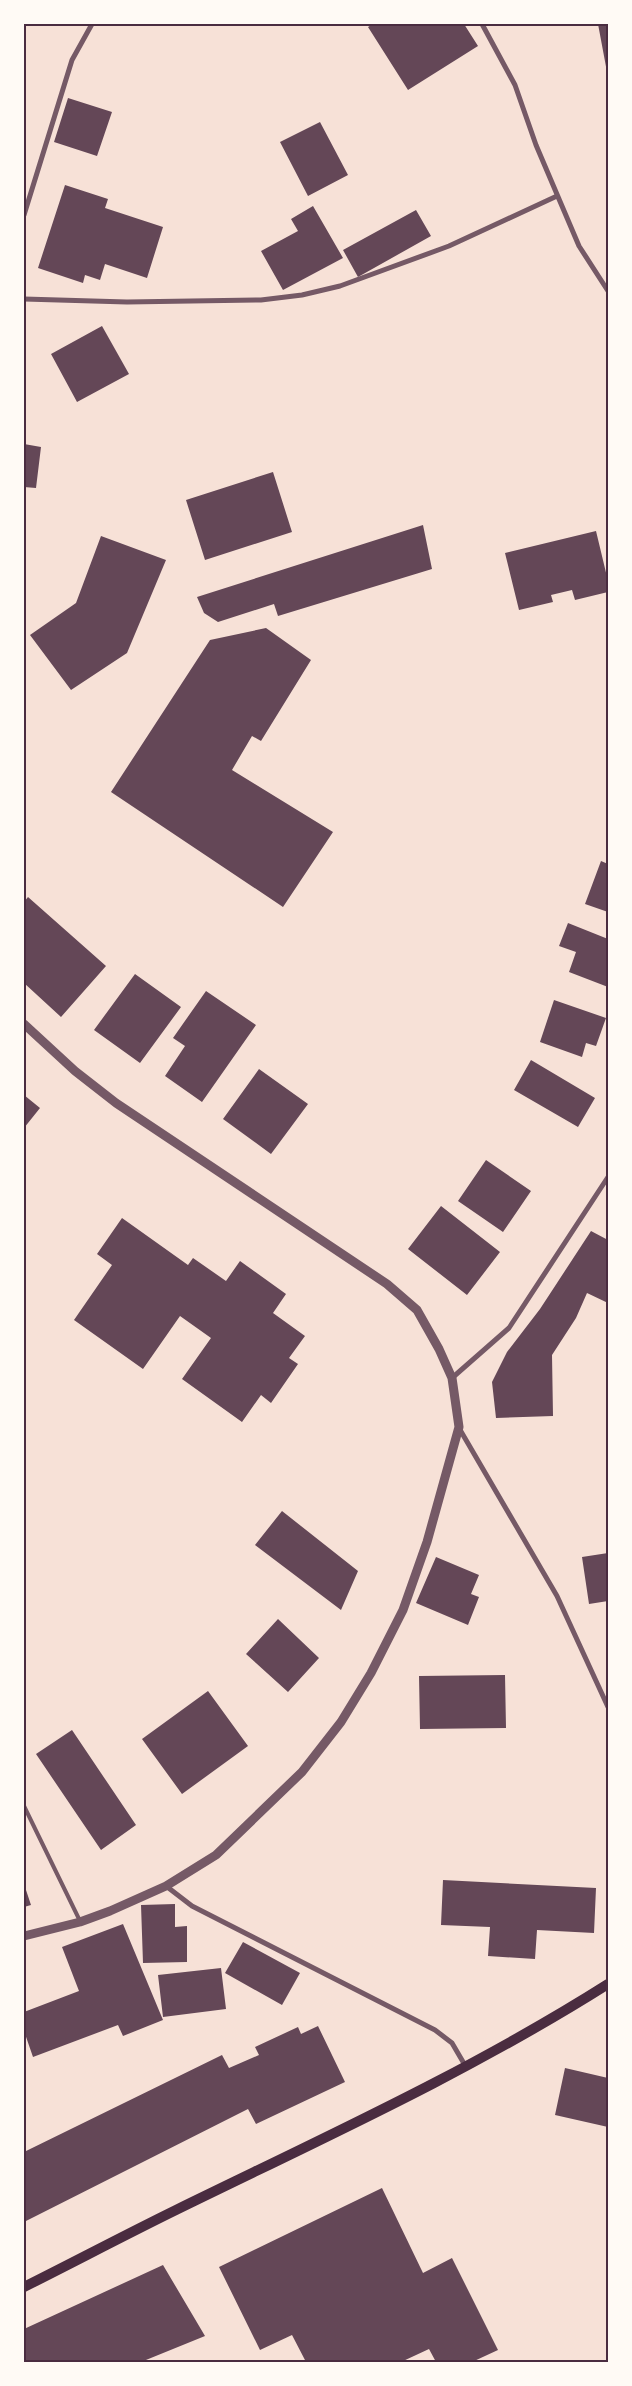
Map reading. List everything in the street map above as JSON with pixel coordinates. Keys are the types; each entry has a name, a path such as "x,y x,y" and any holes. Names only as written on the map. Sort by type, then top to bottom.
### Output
{"main road":[{"path":"24,2287 175,2211 388,2108 555,2017 608,1984"}],"street":[{"path":"24,215 72,60 92,24"},
{"path":"482,24 515,85 557,196 579,246 608,291"},
{"path":"24,300 126,302 261,300 302,296 340,286 449,246 557,196"},
{"path":"24,1024 75,1071 116,1103 387,1284 417,1310 452,1378 458,1427 427,1542 403,1610 371,1673 341,1722 302,1772 216,1855 166,1886 80,1922 24,1936"},
{"path":"452,1378 509,1328 608,1177"},
{"path":"458,1427 557,1596 608,1707"},
{"path":"166,1886 192,1906 435,2030 452,2043 466,2067"}],"lane":[{"path":"24,1806 80,1922"}],"building":[{"path":"373,24 464,24 478,46 408,90 368,27"},
{"path":"598,24 608,24 608,72 607,72"},
{"path":"68,98 112,112 97,156 54,142"},
{"path":"320,122 348,175 308,196 280,142"},
{"path":"65,185 108,199 105,208 163,227 147,278 105,264 100,280 85,275 83,283 38,268"},
{"path":"313,206 343,258 283,290 261,251 298,231 291,219"},
{"path":"416,210 431,236 358,277 343,250"},
{"path":"102,326 129,374 77,402 51,354"},
{"path":"24,444 41,447 36,488 24,487"},
{"path":"273,472 292,532 205,560 186,500"},
{"path":"423,525 432,569 278,616 274,604 218,622 204,613 197,597"},
{"path":"596,531 608,581 608,592 575,600 572,590 551,595 553,602 519,610 505,553"},
{"path":"101,536 166,560 127,653 71,690 30,635 76,603"},
{"path":"266,628 311,660 261,741 252,736 232,770 333,832 283,907 111,792 210,640"},
{"path":"601,861 608,864 608,912 585,904"},
{"path":"28,897 106,966 61,1017 24,983 24,902"},
{"path":"568,923 608,939 608,987 569,972 576,952 559,946"},
{"path":"135,974 181,1007 140,1063 94,1030"},
{"path":"206,991 256,1025 202,1102 165,1076 185,1046 173,1038"},
{"path":"554,1000 606,1018 596,1046 586,1043 582,1057 540,1042"},
{"path":"531,1060 595,1098 578,1127 514,1090"},
{"path":"259,1069 308,1104 271,1154 223,1119"},
{"path":"24,1095 40,1108 24,1128"},
{"path":"486,1160 531,1191 503,1232 458,1201"},
{"path":"441,1206 500,1252 467,1295 408,1249"},
{"path":"122,1218 188,1265 193,1258 226,1281 240,1261 286,1294 273,1313 305,1336 289,1358 298,1364 271,1403 261,1395 242,1422 182,1379 211,1338 180,1316 143,1369 74,1320 112,1265 97,1254"},
{"path":"591,1231 608,1240 608,1303 587,1293 576,1318 552,1355 553,1416 496,1418 492,1382 507,1352 540,1309"},
{"path":"282,1511 358,1571 341,1610 255,1545"},
{"path":"608,1553 608,1601 589,1604 582,1557"},
{"path":"436,1557 479,1575 471,1594 479,1597 468,1625 416,1603"},
{"path":"278,1619 319,1658 288,1692 246,1654"},
{"path":"505,1675 506,1728 420,1729 419,1676"},
{"path":"208,1691 248,1746 182,1794 142,1739"},
{"path":"72,1730 136,1825 101,1850 36,1754"},
{"path":"443,1880 596,1888 594,1933 537,1930 535,1959 488,1956 490,1927 441,1925"},
{"path":"24,1884 31,1905 24,1907"},
{"path":"175,1904 175,1927 187,1926 187,1962 143,1963 141,1905"},
{"path":"123,1924 163,2020 123,2036 118,2025 33,2057 24,2031 24,2012 79,1991 62,1947"},
{"path":"243,1942 300,1973 282,2005 225,1973"},
{"path":"221,1968 226,2009 163,2017 158,1975"},
{"path":"318,2026 345,2082 256,2124 248,2109 24,2222 24,2152 222,2055 229,2068 259,2055 255,2047 298,2027 301,2034"},
{"path":"565,2068 608,2078 608,2127 555,2115"},
{"path":"382,2188 423,2273 452,2258 498,2350 472,2362 436,2362 429,2349 401,2362 306,2362 292,2335 260,2350 219,2267"},
{"path":"163,2265 205,2336 141,2362 24,2362 24,2329"}]}
